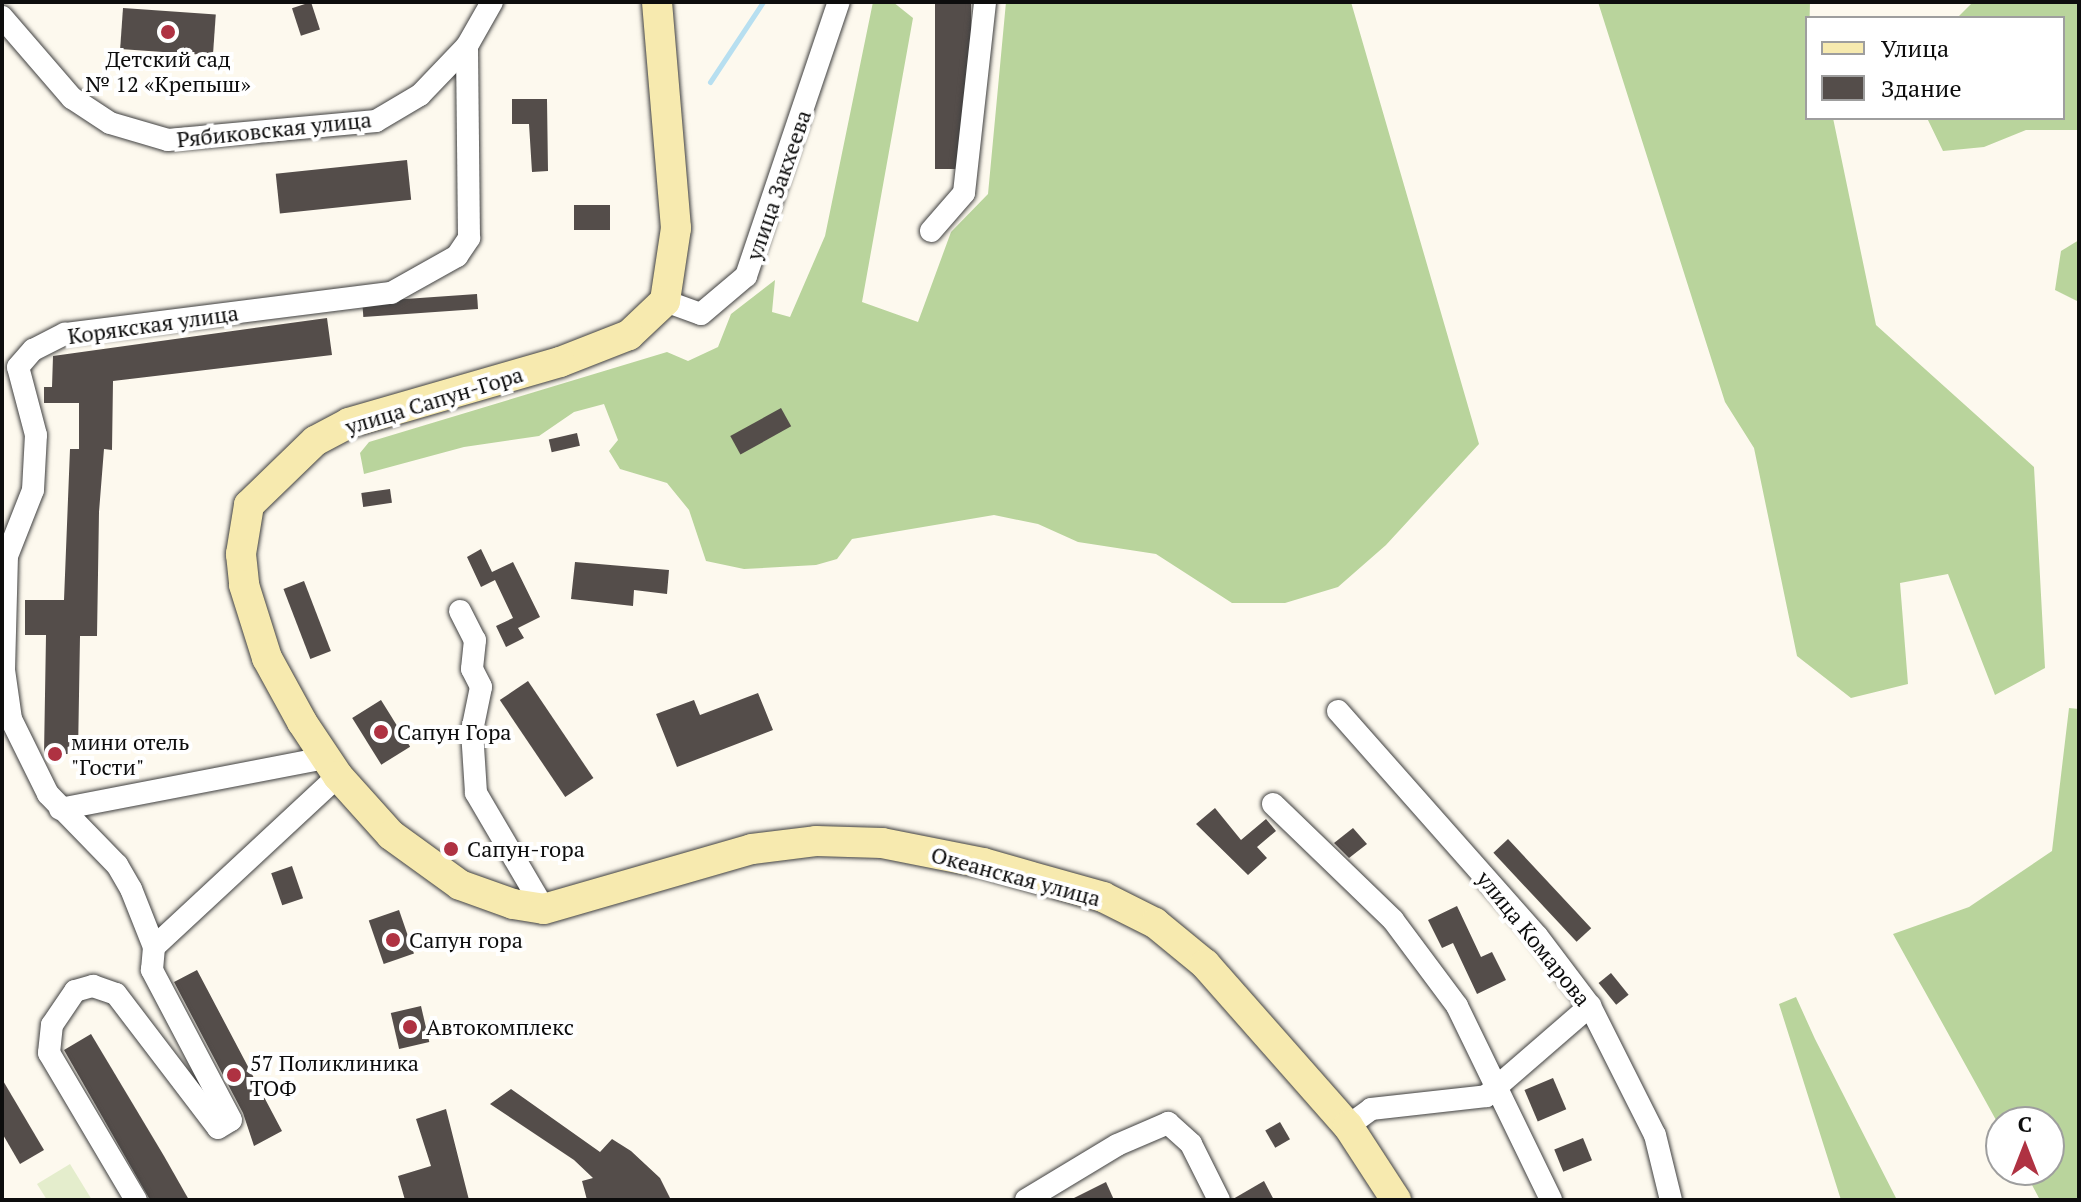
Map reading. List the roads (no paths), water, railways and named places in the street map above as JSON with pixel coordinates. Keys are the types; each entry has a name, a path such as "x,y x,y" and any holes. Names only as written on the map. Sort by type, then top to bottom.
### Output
{"main road":[{"path":"658,3 676,228 665,301"},
{"name":"улица Сапун-Гора","path":"513,904 460,885 410,851 331,767 267,658 244,585 243,525 256,492 315,441 349,423 560,362 629,335 665,301"},
{"name":"Океанская улица","path":"513,904 544,909 752,849 816,841 882,843 983,863 1103,897 1155,923 1262,1024 1348,1126 1396,1200"}],"street":[{"name":"Рябиковская улица","path":"2,17 72,98 110,123 168,140 376,121 420,95 467,46 492,2"},
{"name":"улица Закхеева","path":"665,301 701,314 746,276 839,2"},
{"path":"931,231 964,193 985,2"},
{"name":"Корякская улица","path":"136,1200 49,1053 52,1025 75,991 93,986 116,994 218,1128 231,1120 152,970 154,947 117,865 60,809 28,765 11,719 4,670 7,556 36,469 36,435 10,372 33,350 65,334 391,293 457,256 469,238 467,46"},
{"path":"460,611 475,640 472,669 481,687 472,731 476,793 544,909"},
{"name":"улица Комарова","path":"1338,711 1537,936 1590,1006 1655,1135 1671,1200"},
{"path":"60,809 331,767"},
{"path":"154,947 331,767"},
{"path":"1273,804 1393,920 1457,1006 1498,1082 1551,1200"},
{"path":"1348,1126 1371,1109 1486,1096 1498,1082 1590,1006"},
{"path":"1026,1200 1117,1145 1168,1123 1191,1144 1219,1200"}],"waterway":[{"path":"710,82 763,2"}],"place":[{"name":"Детский сад № 12 «Крепыш»","path":"168,32"},
{"name":"Сапун Гора","path":"381,732"},
{"name":"мини отель \"Гости\"","path":"55,754"},
{"name":"Сапун-гора","path":"451,849"},
{"name":"Сапун гора","path":"393,940"},
{"name":"Автокомплекс","path":"410,1027"},
{"name":"57 Поликлиника ТОФ","path":"234,1075"}]}
